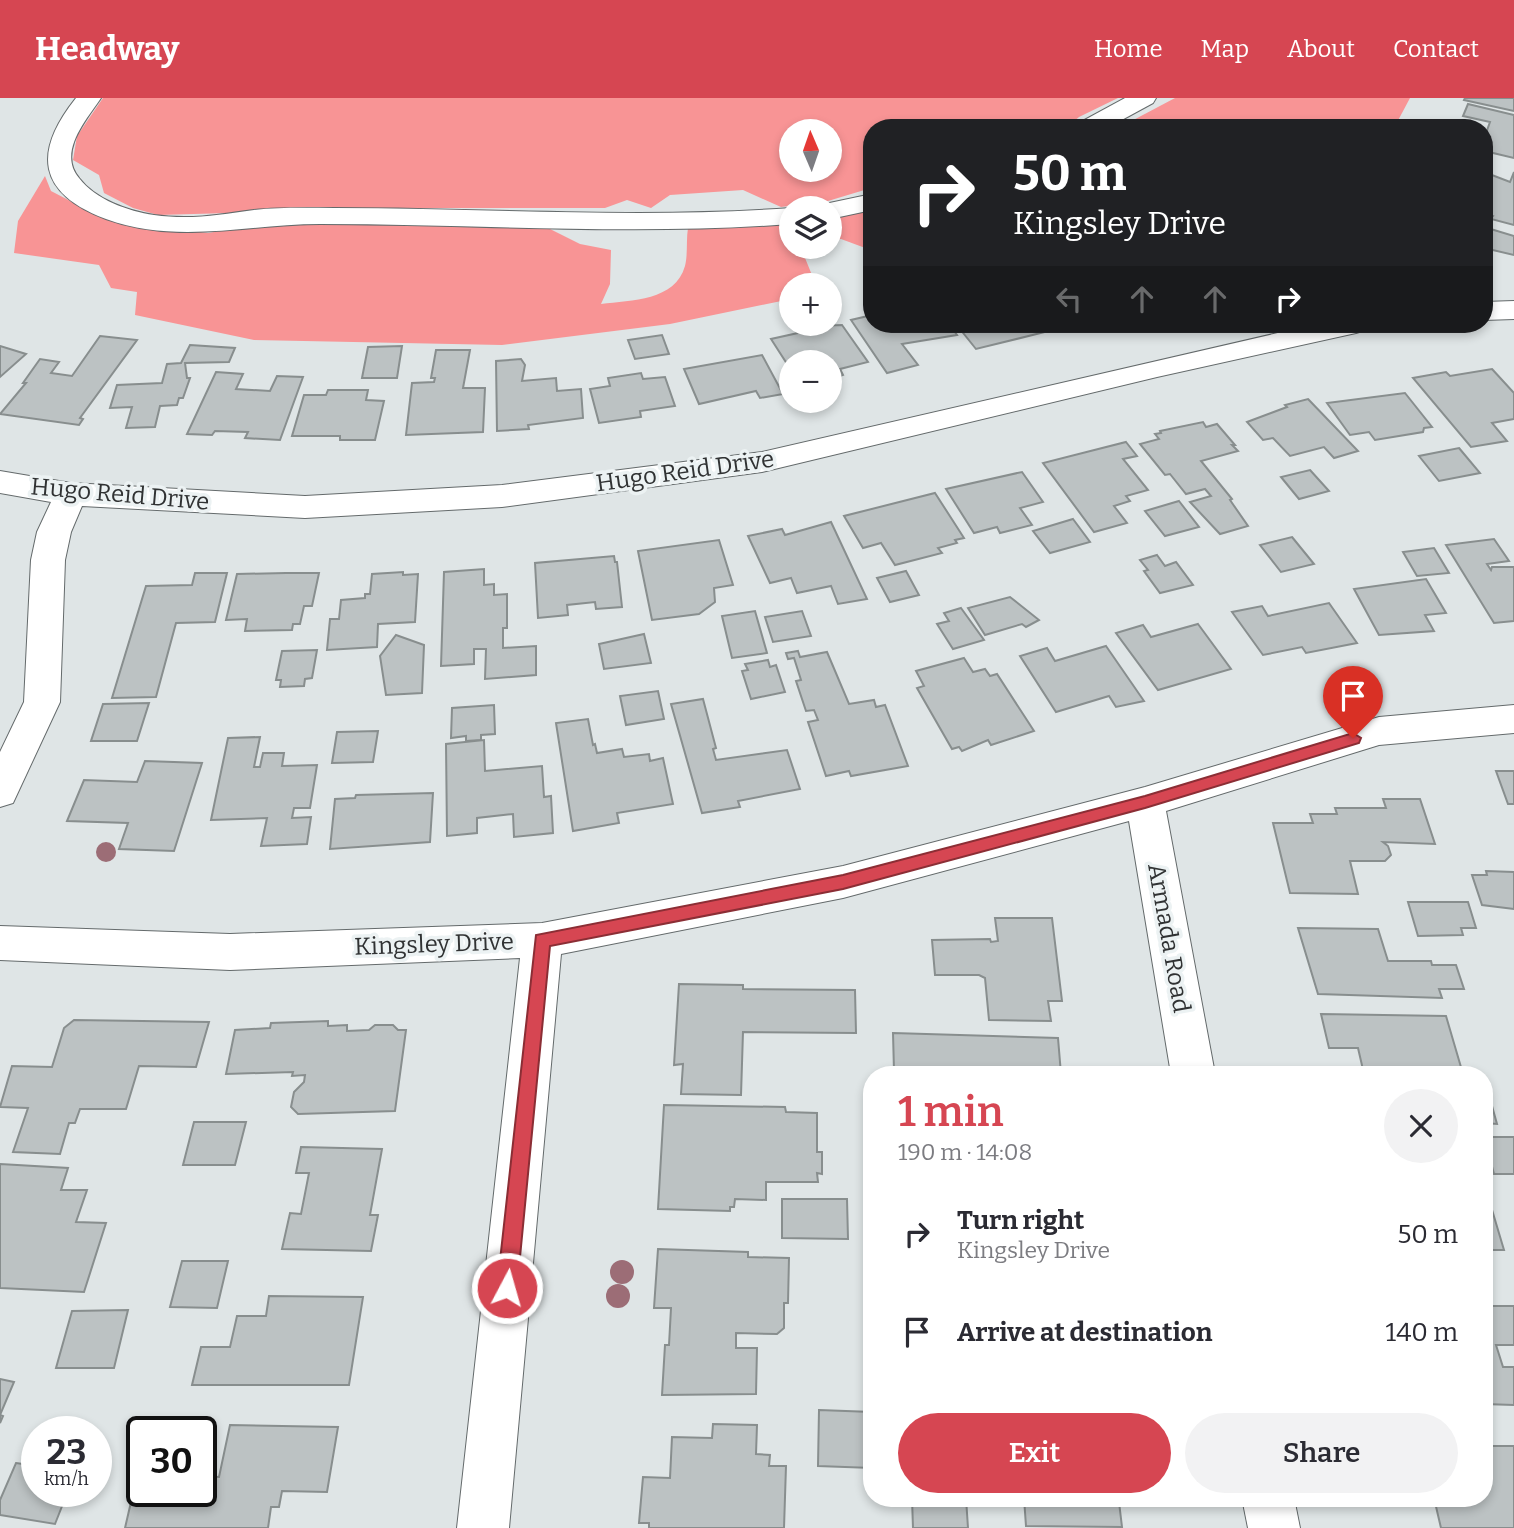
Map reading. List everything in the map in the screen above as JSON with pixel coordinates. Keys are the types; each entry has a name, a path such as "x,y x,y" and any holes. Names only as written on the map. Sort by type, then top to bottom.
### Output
{"street":[{"path":"89,98 62,138 57,159 62,178 80,195 103,208 134,219 172,225 216,225 256,218 301,217 686,222 779,217"},
{"path":"1105,119 1144,98"},
{"path":"842,208 863,204"},
{"path":"1493,311 1514,310"},
{"name":"Hugo Reid Drive","path":"0,482 71,494 305,507 502,496 762,462 1317,333"},
{"path":"0,792 42,702 48,560 54,532 71,494"},
{"name":"Kingsley Drive","path":"0,943 230,952 542,940 843,882 1145,802 1379,731 1514,719"},
{"name":"Armada Road","path":"1145,802 1192,1066"},
{"path":"483,1528 542,940"},
{"path":"1270,1507 1274,1528"}],"shaded area":[{"path":"103,98 1118,98 1077,119 863,119 863,190 842,197 779,196 779,206 743,190 670,195 651,208 627,200 605,208 401,208 158,215 133,208 104,193 99,175 73,160 77,136"},
{"path":"1175,98 1410,98 1399,119 1135,119"},
{"path":"45,176 51,191 78,205 151,226 208,233 260,224 334,221 544,226 580,244 611,250 610,284 601,304 651,297 672,286 680,278 685,266 688,228 779,223 779,259 805,259 811,273 779,273 779,301 670,324 502,345 254,340 135,315 137,292 111,288 99,265 14,253 18,221"},
{"path":"863,213 863,247 842,239 842,215"}],"building":[{"path":"1514,98 1514,111 1464,100"},
{"path":"1468,104 1514,115 1514,158 1493,153 1493,119 1463,116"},
{"path":"1514,172 1514,225 1493,220 1493,175 1510,182"},
{"path":"1493,230 1514,236 1514,255 1493,250"},
{"path":"863,317 863,333 957,335 902,344 918,365 887,373 851,320"},
{"path":"842,325 868,362 842,368 842,350 779,351 771,339 784,336 842,336"},
{"path":"963,333 1041,333 976,349"},
{"path":"662,335 669,354 635,359 628,340"},
{"path":"100,336 137,340 80,418 83,419 79,425 0,414 26,383 23,383 40,359 59,362 51,373 72,376"},
{"path":"190,345 235,348 229,362 185,363 187,378 190,378 183,398 179,398 177,405 160,406 155,427 126,428 132,407 110,408 117,385 162,383 167,364 181,363"},
{"path":"0,346 26,354 0,377"},
{"path":"402,346 397,378 362,378 368,347"},
{"path":"436,350 470,350 463,388 485,388 483,432 406,435 412,383 434,382 435,378 431,378"},
{"path":"762,355 779,387 779,395 760,398 756,391 699,404 684,369"},
{"path":"521,359 525,365 522,381 556,378 557,391 581,389 583,418 528,425 529,429 497,431 496,361"},
{"path":"1492,369 1514,393 1514,419 1492,423 1507,441 1471,447 1413,378 1446,372 1450,376"},
{"path":"216,372 243,374 236,389 270,391 277,376 303,377 280,440 245,438 248,432 187,434"},
{"path":"641,373 643,379 665,377 675,406 640,411 641,417 599,423 590,389 610,386 608,378"},
{"path":"328,390 368,390 366,400 384,401 375,440 340,440 340,436 292,436 304,395 326,395"},
{"path":"1405,393 1432,427 1424,428 1423,432 1375,440 1369,432 1350,435 1327,403"},
{"path":"1308,399 1358,451 1334,458 1324,447 1290,456 1273,438 1263,440 1247,422 1287,407 1285,405"},
{"path":"1203,422 1206,427 1217,424 1238,451 1201,461 1232,499 1230,500 1248,526 1220,534 1190,502 1211,496 1205,489 1186,494 1170,474 1165,475 1140,444 1159,439 1155,434 1161,433 1160,431"},
{"path":"1126,442 1137,456 1123,459 1148,490 1126,496 1130,501 1114,506 1127,523 1094,532 1043,463"},
{"path":"1459,448 1480,473 1439,481 1419,456"},
{"path":"1310,470 1329,491 1299,499 1281,477"},
{"path":"1022,472 1043,502 1020,508 1032,525 1000,533 997,527 974,533 946,489"},
{"path":"935,493 964,538 955,540 957,543 938,548 942,553 895,565 881,543 863,548 844,516"},
{"path":"1179,501 1199,527 1165,536 1145,511"},
{"path":"1073,519 1090,542 1050,553 1033,531"},
{"path":"831,522 867,599 838,604 831,586 797,593 791,578 770,583 748,536 782,529 785,535"},
{"path":"1292,537 1314,564 1281,572 1260,545"},
{"path":"1494,539 1509,561 1487,564 1491,570 1492,567 1514,567 1514,621 1494,623 1446,545"},
{"path":"719,540 733,585 714,588 715,602 699,614 652,620 638,551"},
{"path":"1434,548 1449,573 1417,576 1403,552"},
{"path":"1157,555 1165,566 1176,562 1193,585 1160,593 1144,571 1148,570 1140,560"},
{"path":"614,556 622,607 596,609 595,602 567,605 568,615 538,618 535,563"},
{"path":"484,569 484,585 494,584 494,595 507,594 507,628 503,628 503,648 536,646 536,675 485,679 486,649 474,649 474,664 441,666 444,572"},
{"path":"906,571 919,595 890,602 877,578"},
{"path":"403,572 403,575 418,574 415,622 378,624 377,647 327,650 330,619 339,619 341,600 365,598 365,594 370,594 372,574"},
{"path":"195,573 227,573 215,622 176,623 156,697 112,698 146,586 192,585"},
{"path":"319,573 312,606 304,606 300,624 293,624 292,630 245,631 247,619 226,620 237,574"},
{"path":"1426,579 1446,613 1425,615 1434,631 1379,635 1354,589"},
{"path":"1010,597 1039,620 1026,627 1022,624 985,635 968,608"},
{"path":"1329,603 1357,643 1306,653 1302,647 1263,655 1232,612 1262,606 1268,616"},
{"path":"961,608 984,640 953,649 937,624 949,621 944,613"},
{"path":"755,611 767,653 732,658 722,616"},
{"path":"802,611 811,636 773,642 765,617"},
{"path":"1198,624 1231,669 1158,690 1116,633 1143,625 1151,637"},
{"path":"644,634 651,663 604,669 599,644"},
{"path":"396,635 424,645 422,693 386,695 380,656"},
{"path":"1106,646 1144,701 1116,707 1109,696 1056,712 1020,656 1047,648 1055,661"},
{"path":"317,650 312,678 305,679 304,686 280,687 281,680 276,680 282,651"},
{"path":"798,651 800,657 827,652 849,704 874,700 876,707 885,705 908,766 851,776 849,771 826,776 808,722 818,720 814,710 806,711 796,681 801,680 794,658 788,659 786,653"},
{"path":"964,658 973,672 985,669 990,676 997,674 1034,731 991,745 988,740 962,751 959,747 952,749 917,688 924,686 916,671"},
{"path":"768,660 770,667 776,665 785,692 751,699 742,671 748,670 745,664"},
{"path":"658,691 664,719 626,725 620,696"},
{"path":"703,699 716,748 713,749 716,760 787,750 800,789 738,801 740,807 702,813 671,704"},
{"path":"149,703 137,741 91,741 103,704"},
{"path":"494,705 495,734 481,735 481,740 466,741 466,736 451,738 452,708"},
{"path":"588,719 597,753 622,749 624,757 649,754 650,761 663,758 673,804 617,813 619,823 573,831 556,723"},
{"path":"378,731 373,762 332,763 337,732"},
{"path":"260,737 254,767 260,767 263,753 284,753 282,766 317,765 310,808 294,808 292,818 311,817 307,844 261,846 267,818 211,820 228,738"},
{"path":"484,740 485,771 542,766 544,797 551,796 553,833 514,837 513,814 477,818 477,833 447,836 446,744"},
{"path":"145,761 202,763 174,851 119,849 128,823 67,821 84,780 137,782"},
{"path":"1496,771 1514,771 1514,804 1508,804"},
{"path":"433,793 430,842 330,849 335,799 355,798 356,795"},
{"path":"1383,799 1420,799 1435,844 1383,842 1388,846 1391,855 1385,861 1350,861 1358,894 1290,893 1273,823 1313,823 1310,814 1337,814 1335,808 1386,808"},
{"path":"1486,871 1514,872 1514,909 1482,905 1472,875 1487,875"},
{"path":"1408,902 1468,902 1476,928 1461,928 1463,935 1418,936"},
{"path":"995,918 1052,918 1062,1001 1048,1001 1051,1021 989,1020 985,978 979,975 935,975 932,940 998,941"},
{"path":"1298,928 1378,929 1388,961 1431,961 1432,965 1456,965 1464,989 1439,989 1442,998 1318,994"},
{"path":"679,984 743,985 743,989 855,990 856,1033 743,1032 741,1095 681,1094 683,1064 674,1065"},
{"path":"1321,1014 1446,1016 1461,1066 1362,1066 1358,1048 1329,1048"},
{"path":"74,1020 209,1022 196,1067 139,1066 126,1109 80,1109 75,1123 69,1123 60,1154 13,1152 28,1108 0,1107 12,1066 52,1067 64,1028"},
{"path":"328,1021 328,1026 347,1025 347,1031 369,1030 375,1025 393,1025 398,1030 406,1030 395,1111 298,1114 291,1107 294,1092 304,1082 305,1075 292,1076 293,1072 226,1074 235,1030 270,1028 271,1023"},
{"path":"893,1033 1058,1038 1060,1066 894,1066"},
{"path":"664,1105 785,1107 786,1112 817,1113 817,1152 822,1152 822,1174 817,1173 818,1182 766,1182 766,1200 735,1199 734,1207 730,1207 730,1211 658,1209"},
{"path":"194,1122 246,1122 235,1165 183,1165"},
{"path":"1493,1137 1514,1137 1514,1174 1494,1174"},
{"path":"301,1147 382,1149 370,1215 378,1215 371,1251 282,1249 290,1213 301,1214 309,1173 296,1173"},
{"path":"0,1164 68,1168 61,1190 87,1190 76,1222 106,1223 84,1292 0,1288"},
{"path":"782,1199 847,1199 848,1239 782,1238"},
{"path":"1493,1213 1504,1250 1493,1250"},
{"path":"658,1249 748,1252 748,1257 789,1258 788,1303 784,1303 784,1328 777,1334 736,1333 736,1348 757,1348 756,1394 662,1395 665,1345 669,1345 671,1308 654,1308"},
{"path":"182,1261 228,1261 217,1308 170,1307"},
{"path":"269,1296 363,1297 349,1385 192,1385 201,1347 230,1347 237,1316 266,1316"},
{"path":"1493,1306 1514,1306 1514,1345 1496,1345 1503,1367 1514,1367 1514,1405 1493,1404"},
{"path":"128,1310 114,1368 56,1368 72,1311"},
{"path":"0,1379 14,1382 0,1415"},
{"path":"819,1410 863,1412 863,1468 818,1466"},
{"path":"713,1424 757,1425 756,1454 770,1455 769,1466 786,1466 784,1528 649,1528 649,1523 639,1523 643,1477 670,1478 672,1437 712,1438"},
{"path":"230,1425 338,1427 327,1492 282,1491 279,1507 271,1507 268,1528 125,1528 130,1507 217,1507 219,1477"},
{"path":"1493,1446 1514,1446 1514,1528 1441,1528 1436,1507 1493,1507"},
{"path":"16,1463 21,1464 21,1507 62,1507 55,1524 0,1515 0,1500"},
{"path":"912,1507 967,1507 968,1528 913,1528"},
{"path":"1025,1507 1120,1507 1122,1527 1026,1526"}],"route":[{"path":"507,1288 542,940 843,882 1145,802 1353,738"}]}
